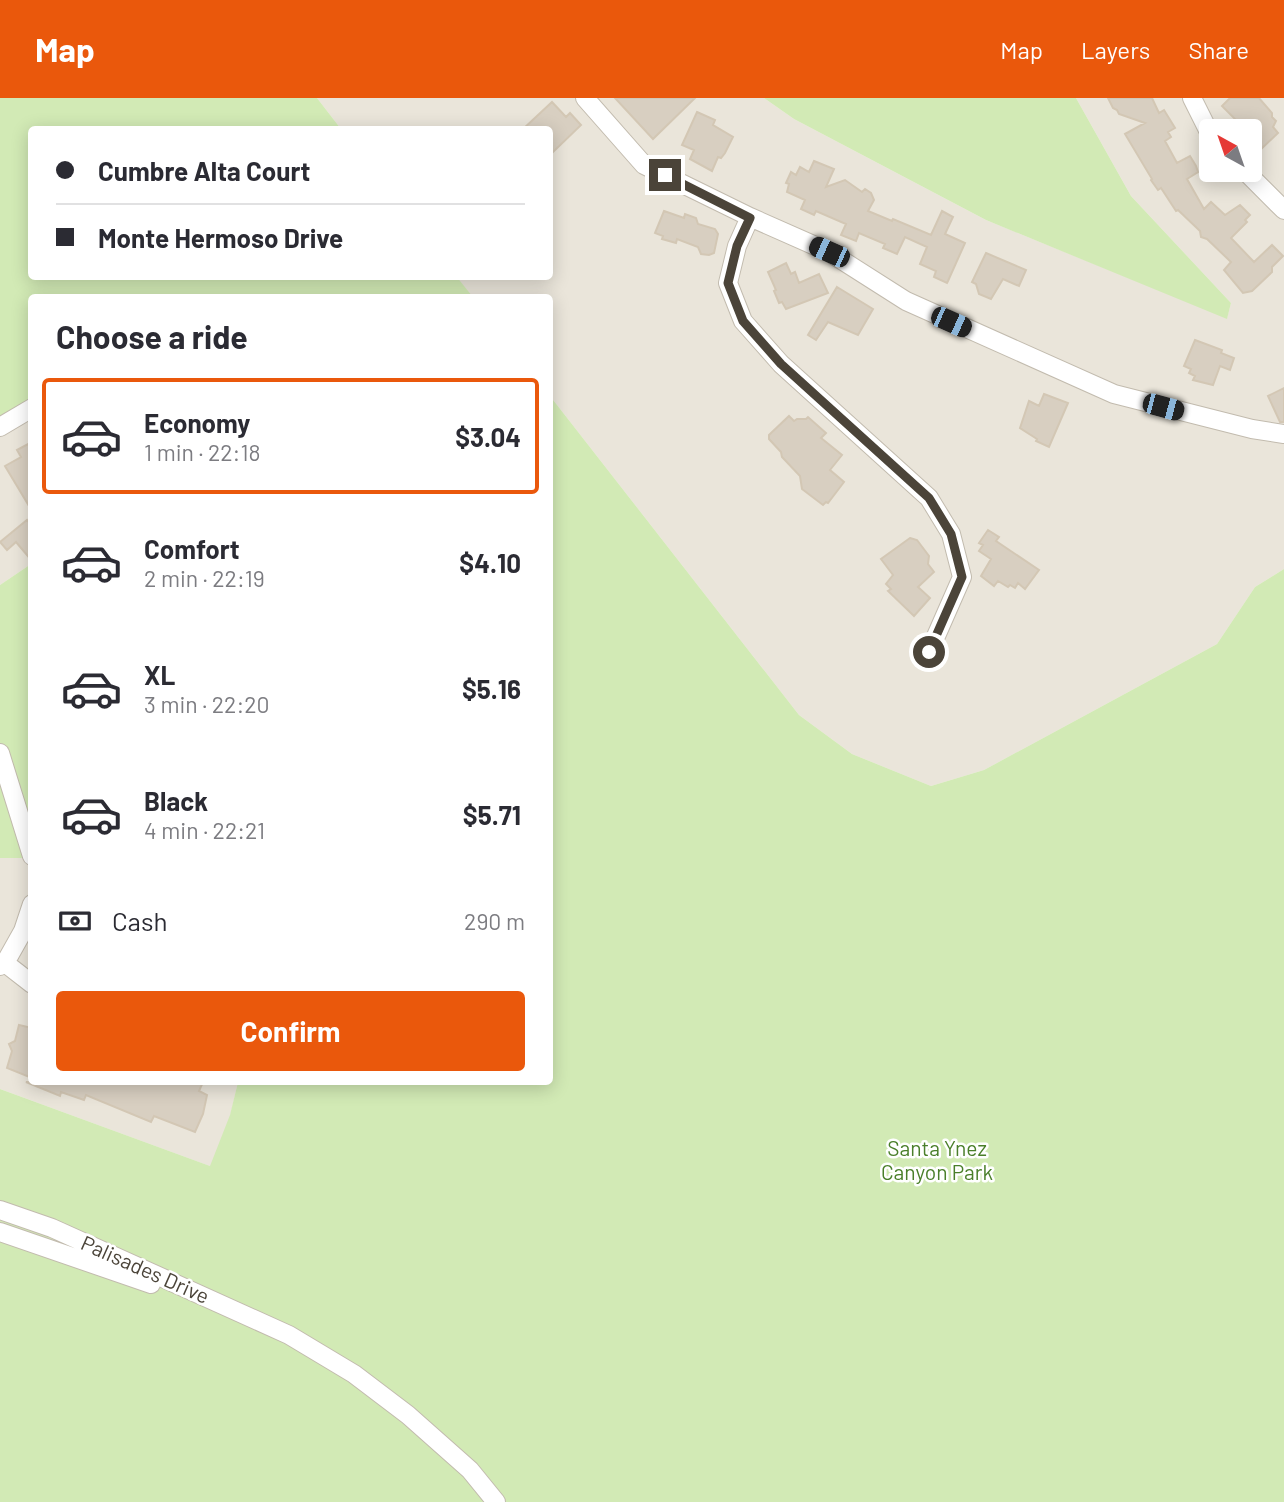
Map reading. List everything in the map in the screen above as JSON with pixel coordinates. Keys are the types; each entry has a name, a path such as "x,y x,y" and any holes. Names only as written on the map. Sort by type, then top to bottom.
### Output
{"street":[{"path":"584,98 644,165 750,218 829,252 906,301 1114,394 1212,420 1284,434"},
{"path":"1192,98 1202,119"},
{"path":"1256,182 1284,210"},
{"path":"750,218 737,246 728,283 743,321 781,364 929,498 951,534 962,577 929,652"},
{"path":"0,427 28,410"},
{"path":"0,753 28,843"},
{"path":"28,916 23,931 2,965 28,981"},
{"name":"Palisades Drive","path":"0,1210 52,1228 289,1335 354,1374 408,1415 470,1470 496,1502"},
{"name":"Palisades Drive","path":"0,1231 88,1260 289,1335"}],"shaded area":[{"path":"317,98 764,98 794,119 986,220 1227,318 1231,303 1131,196 1076,98 1284,98 1284,569 1255,587 1217,644 984,770 931,786 852,754 799,715 553,400 553,294 470,294 459,280 553,280 553,126 339,126"},
{"path":"28,410 28,566 0,585 0,427"},
{"path":"0,858 28,858 28,1085 237,1085 218,1169 0,1089"}],"green space":[{"path":"0,98 317,98 339,126 28,126 28,280 459,280 471,294 28,294 28,410 0,427"},
{"path":"764,98 1076,98 1131,196 1231,303 1227,319 986,220 794,119"},
{"name":"Santa Ynez Canyon Park","path":"553,400 799,715 852,754 931,786 984,770 1217,644 1255,587 1284,569 1284,1502 0,1502 0,1089 210,1166 230,1115 237,1085 553,1085"},
{"path":"28,566 28,858 0,858 0,585"}],"building":[{"path":"615,98 695,98 653,139"},
{"path":"1108,98 1152,98 1159,113 1164,110 1175,128 1168,132 1171,137 1165,141 1177,163 1190,156 1196,166 1198,172 1187,179 1204,209 1211,202 1225,215 1240,205 1250,215 1245,220 1247,222 1231,238 1254,262 1272,245 1283,256 1272,267 1272,272 1252,291 1243,293 1224,270 1231,262 1176,211 1161,188 1158,190 1125,134 1145,123 1119,114"},
{"path":"1230,98 1259,98 1272,113 1276,121 1273,127 1278,133 1262,148 1262,119 1235,119 1222,106"},
{"path":"552,102 566,117 570,113 581,125 553,152 553,126 526,126"},
{"path":"697,112 715,120 713,125 733,137 725,153 721,158 718,157 712,171 690,159 694,150 682,145"},
{"path":"814,161 834,169 826,187 845,180 862,192 865,189 871,193 874,200 868,211 892,221 893,219 931,235 942,211 953,217 945,234 965,243 947,283 934,277 936,271 920,264 927,247 905,237 897,254 883,248 885,244 859,233 856,241 841,235 846,224 816,211 814,215 801,209 805,200 787,192 789,184 786,183 791,172 796,175 800,167 809,172"},
{"path":"664,211 684,218 685,214 696,218 698,224 715,229 718,234 714,253 701,254 698,247 677,239 676,243 662,239 663,236 655,233"},
{"path":"986,253 1026,270 1019,286 1003,279 991,299 979,294 976,284 972,282"},
{"path":"786,263 791,274 795,272 799,283 819,274 828,293 786,309 782,302 779,303 768,272"},
{"path":"837,287 873,309 858,335 828,322 816,340 808,335"},
{"path":"1195,340 1222,350 1221,353 1234,358 1230,370 1220,366 1213,385 1193,380 1195,376 1189,373 1191,369 1184,366"},
{"path":"1284,388 1284,422 1280,422 1268,396"},
{"path":"1044,394 1068,403 1049,447 1036,441 1037,439 1020,428 1029,401 1039,406"},
{"path":"789,416 794,421 808,417 826,433 821,438 842,455 830,470 844,482 828,503 823,505 802,489 800,476 769,439 769,435"},
{"path":"28,444 28,504 5,466 21,457 17,450"},
{"path":"28,521 28,556 16,542 7,550 0,542"},
{"path":"988,530 999,537 996,541 1039,570 1025,589 1018,583 1015,588 998,581 994,586 981,576 991,559 979,551 983,545 979,543"},
{"path":"910,538 917,540 929,556 928,564 934,572 918,587 930,598 914,616 888,591 891,589 886,584 893,575 881,559"},
{"path":"19,1025 28,1027 28,1076 7,1068 12,1051 9,1044 15,1041"},
{"path":"33,1085 202,1085 199,1091 207,1095 195,1132 154,1116 151,1122 86,1095 84,1100 61,1092 60,1096"}],"route":[{"path":"665,175 750,218 737,246 728,283 743,321 781,364 929,498 951,534 962,577 929,652"}]}
